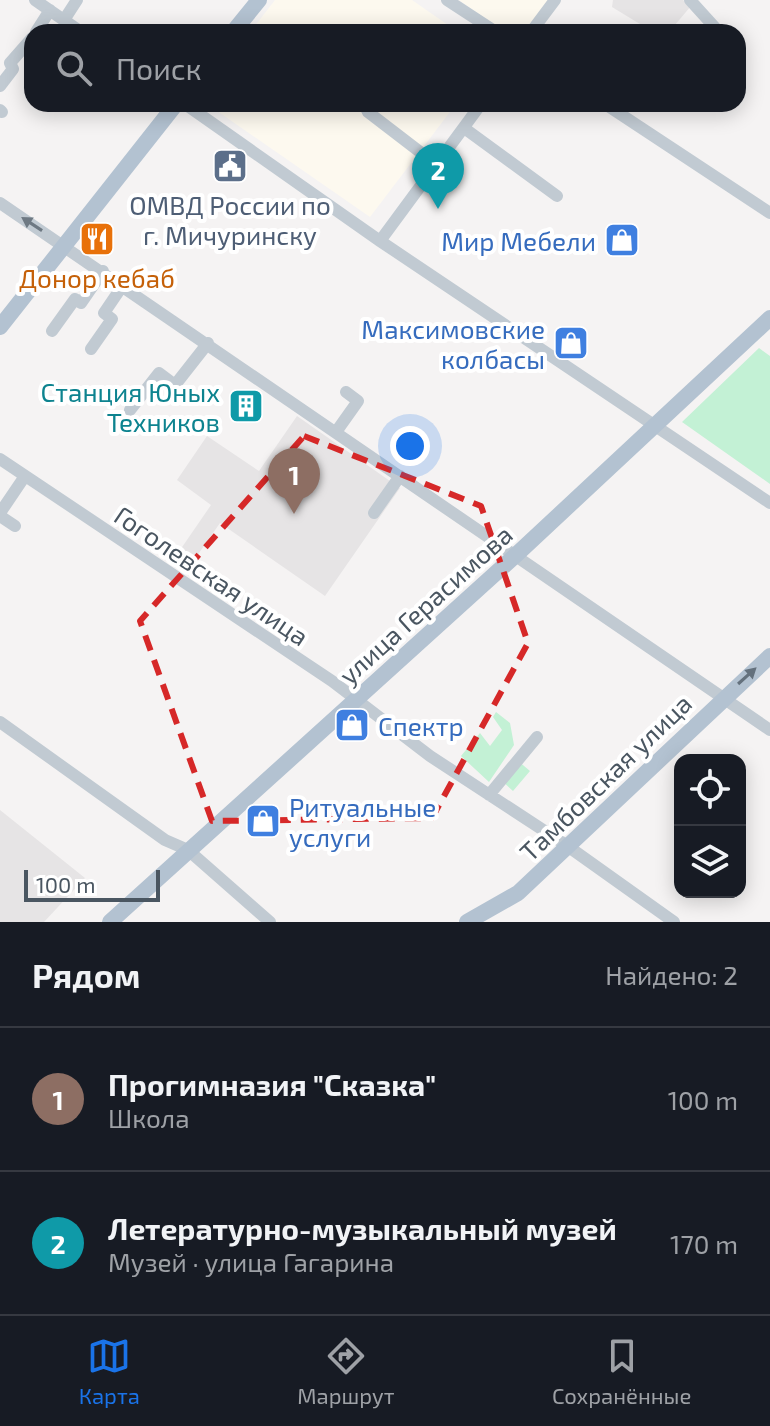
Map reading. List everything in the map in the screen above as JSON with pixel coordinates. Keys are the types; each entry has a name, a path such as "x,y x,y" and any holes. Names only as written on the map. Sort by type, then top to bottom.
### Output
{"main road":[{"path":"240,24 259,0"},
{"path":"0,327 170,112"},
{"name":"улица Герасимова","path":"110,922 517,554 770,318"},
{"name":"Тамбовская улица","path":"467,922 518,893 770,656"}],"street":[{"path":"35,0 70,24"},
{"path":"64,20 77,0"},
{"path":"447,0 484,24"},
{"path":"537,24 555,0"},
{"path":"690,0 712,24"},
{"path":"41,24 50,10"},
{"path":"0,86 13,69 10,63 24,46"},
{"path":"196,112 380,241 770,503"},
{"path":"368,112 437,165"},
{"path":"380,241 475,112"},
{"path":"617,112 770,213"},
{"path":"464,128 557,196"},
{"path":"0,203 725,696 770,730"},
{"path":"52,331 75,299 81,303 103,271"},
{"path":"91,349 112,319 104,313 123,285"},
{"path":"130,410 159,373 175,385 208,343"},
{"path":"336,432 358,401 346,392"},
{"name":"Гоголевская улица","path":"0,459 332,681 354,700 674,922"},
{"path":"742,484 752,472"},
{"path":"4,521 25,476"},
{"path":"374,513 400,476"},
{"path":"0,722 165,840 188,850 270,922"},
{"path":"489,795 537,737"}],"highlighted area":[{"path":"304,436 481,506 528,643 432,818 212,821 140,621"}],"shaded area":[{"path":"275,0 412,0 446,24 256,24"},
{"path":"459,0 549,0 531,24 494,24"},
{"path":"613,0 683,0 691,6 676,24 640,24 612,7"},
{"path":"219,112 450,112 370,217"},
{"path":"297,416 400,488 325,596 220,523 192,563 178,553 211,505 177,480 207,436 259,471"},
{"path":"0,810 85,878 44,922 0,922"}],"green space":[{"path":"759,348 770,356 770,484 682,422"},
{"path":"496,712 510,723 514,745 489,782 461,756 480,733 490,746 502,730 493,717"},
{"path":"517,760 530,771 513,791 500,779"}],"place":[{"name":"ОМВД России по г. Мичуринску","path":"230,166"},
{"name":"Летературно-музыкальный музей","path":"438,209"},
{"name":"Донор кебаб","path":"97,239"},
{"name":"Мир Мебели","path":"622,240"},
{"name":"Максимовские колбасы","path":"571,343"},
{"name":"Станция Юных Техников","path":"246,406"},
{"name":"Прогимназия \"Сказка\"","path":"294,514"},
{"name":"Спектр","path":"352,725"},
{"name":"Ритуальные услуги","path":"263,821"}]}
